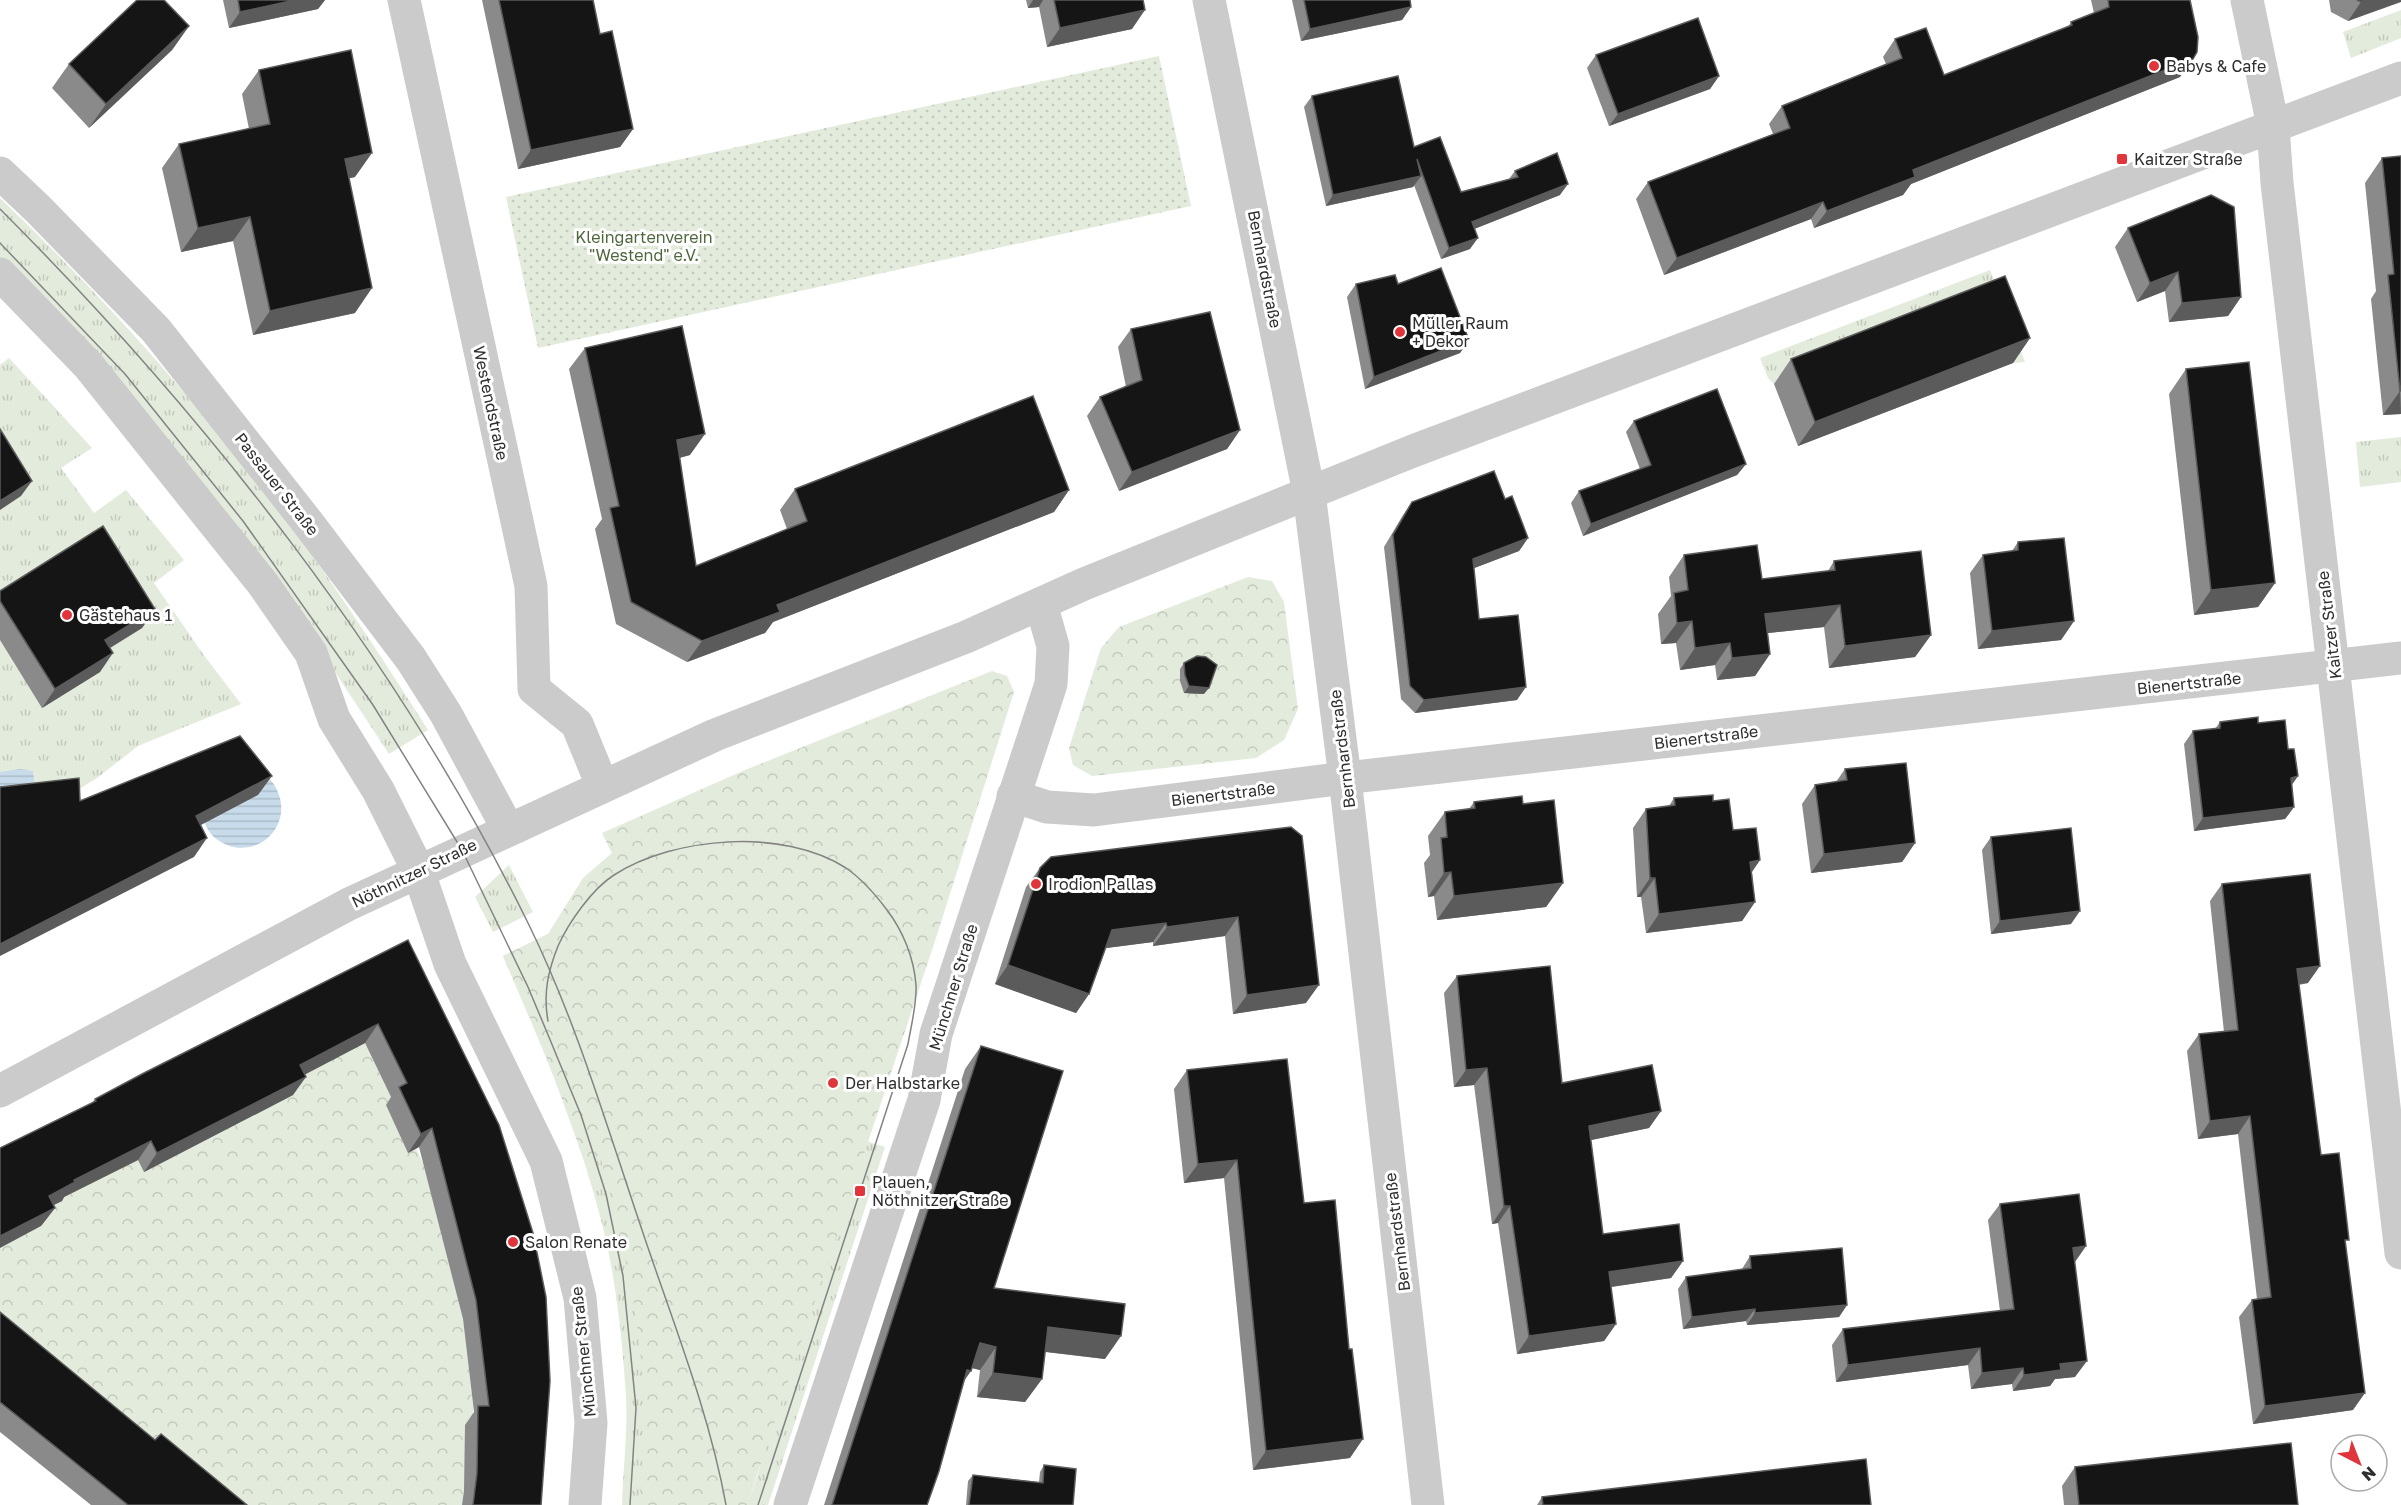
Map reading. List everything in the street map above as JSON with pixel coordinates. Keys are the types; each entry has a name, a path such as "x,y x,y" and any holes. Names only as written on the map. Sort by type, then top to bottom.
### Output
{"street":[{"name":"Westendstraße","path":"404,0 531,586 534,690 577,724 602,785"},
{"name":"Bernhardstraße","path":"1209,0 1310,493 1346,778 1428,1505"},
{"name":"Kaitzer Straße","path":"2247,0 2273,126 2401,1253"},
{"name":"Nöthnitzer Straße","path":"0,1091 349,904 602,785 715,735 966,637 1413,451 2401,78"},
{"name":"Passauer Straße","path":"0,173 156,330 308,523 417,668 446,714 508,829"},
{"path":"0,274 88,365 269,592 311,653 334,720 378,790 418,870"},
{"name":"Münchner Straße","path":"790,1505 924,1100 936,1034 1051,684 1053,646 1041,604"},
{"name":"Bienertstraße","path":"1013,796 1047,807 1094,810 1346,778 2401,658"},
{"name":"Münchner Straße","path":"418,870 450,964 546,1161 580,1298 591,1423 585,1505"}],"green space":[{"path":"2401,10 2401,38 2351,58 2343,32"},
{"name":"Kleingartenverein \"Westend\" e.V.","path":"1159,56 1191,206 538,348 506,197"},
{"path":"0,198 118,318 228,445 314,558 428,730 389,754 306,628 0,262"},
{"path":"1990,270 2025,362 2013,363 1988,300 1774,384 1768,378 1760,358"},
{"path":"9,358 92,448 61,468 94,513 126,490 184,560 154,583 241,704 138,746 97,778 66,797 0,772 0,365"},
{"path":"2401,437 2401,482 2360,487 2356,442"},
{"path":"1248,577 1272,581 1284,602 1298,709 1284,740 1256,758 1092,776 1073,765 1069,748 1101,648 1119,627"},
{"path":"992,671 1007,676 1014,692 936,938 747,1505 638,1505 643,1461 642,1373 622,1241 600,1156 584,1160 546,1055 503,956 548,934 583,878 612,853 602,833 745,770"},
{"path":"509,865 533,912 493,932 475,897"},
{"path":"548,934 735,1479 660,1505 622,1505 626,1396 618,1307 611,1263 592,1186 570,1119 503,956"},
{"path":"338,988 425,1167 463,1319 473,1405 473,1505 198,1505 0,1341 0,1233 33,1144"},
{"path":"841,1133 885,1147 768,1505 727,1505 750,1496 758,1474"}],"water":[{"path":"20,769 33,771 35,788 0,804 0,772"},
{"path":"254,770 273,783 280,798 281,813 277,827 257,845 243,848 229,846 212,835 202,817"}],"building":[{"path":"137,0 164,0 189,26 106,104 69,64"},
{"path":"238,0 295,0 240,12"},
{"path":"499,0 593,0 600,34 612,31 633,129 531,150"},
{"path":"1054,0 1143,0 1145,10 1060,28"},
{"path":"1304,0 1410,0 1411,7 1310,29"},
{"path":"2108,0 2190,0 2198,37 2197,52 2193,59 1913,170 1915,177 1827,211 1823,202 1677,258 1648,182 1790,128 1782,106 1902,58 1895,39 1926,28 1944,75 2072,25 2071,22 2109,7"},
{"path":"1698,18 1719,76 1618,114 1596,55"},
{"path":"351,50 372,153 345,159 372,288 270,311 250,217 198,228 179,144 270,124 259,70"},
{"path":"1398,76 1414,147 1440,137 1461,192 1518,177 1515,171 1557,153 1568,184 1472,222 1478,238 1449,248 1417,159 1421,176 1333,195 1312,96"},
{"path":"2401,156 2400,391 2388,275 2394,274 2382,158"},
{"path":"2211,195 2234,207 2241,297 2182,303 2178,272 2150,283 2128,228"},
{"path":"1441,268 1469,340 1374,377 1356,284 1395,275 1398,284"},
{"path":"2005,276 2030,338 1815,422 1791,359"},
{"path":"1210,312 1240,430 1132,472 1100,397 1142,380 1131,329"},
{"path":"682,326 705,434 677,440 696,566 807,521 795,489 1033,396 1069,490 777,605 780,612 702,641 631,602 610,508 619,506 585,348"},
{"path":"2249,362 2275,583 2211,590 2186,369"},
{"path":"1717,389 1746,464 1591,524 1579,491 1651,465 1634,421"},
{"path":"0,429 32,481 0,501"},
{"path":"1494,471 1505,499 1512,496 1528,538 1473,559 1479,619 1518,615 1526,687 1424,700 1410,686 1393,535 1412,502"},
{"name":"Gästehaus 1","path":"103,526 155,609 105,640 113,653 55,689 0,601 0,591"},
{"path":"2064,538 2074,621 1992,631 1983,555 2018,550 2018,542"},
{"path":"1757,545 1762,579 1835,570 1834,561 1921,551 1931,635 1845,646 1840,605 1765,614 1770,654 1732,658 1730,643 1695,648 1692,621 1677,623 1674,593 1688,590 1684,555"},
{"path":"1197,656 1206,657 1217,665 1209,688 1189,686 1184,663"},
{"path":"2258,717 2258,723 2285,720 2288,749 2294,749 2298,776 2291,778 2294,807 2203,818 2193,731 2220,728 2220,722"},
{"path":"240,736 272,776 196,816 207,838 0,944 0,787 79,778 80,801"},
{"path":"1906,763 1915,843 1824,854 1815,785 1847,780 1845,769"},
{"path":"1713,795 1713,801 1729,799 1733,830 1756,828 1760,860 1750,862 1755,902 1659,914 1655,878 1650,878 1646,809 1675,805 1674,798"},
{"path":"1522,796 1523,804 1554,800 1563,883 1454,896 1451,872 1444,873 1441,838 1447,837 1445,812 1475,808 1474,802"},
{"path":"1291,827 1302,836 1319,985 1247,995 1238,917 1167,927 1166,923 1112,930 1089,994 1008,965 1040,868 1051,857"},
{"path":"2071,828 2080,911 2000,921 1991,837"},
{"path":"2310,874 2320,966 2297,969 2321,1155 2339,1153 2349,1240 2345,1240 2365,1393 2265,1406 2252,1300 2271,1297 2250,1116 2210,1121 2199,1034 2238,1030 2222,884"},
{"path":"408,940 499,1125 533,1233 546,1297 550,1381 541,1505 473,1505 477,1473 478,1406 489,1406 476,1300 432,1128 421,1134 399,1087 407,1083 378,1024 300,1065 306,1077 157,1153 151,1141 74,1180 75,1182 49,1196 55,1208 0,1236 0,1148"},
{"path":"1550,966 1562,1083 1652,1065 1661,1111 1589,1126 1603,1234 1679,1224 1683,1261 1609,1272 1616,1324 1529,1336 1510,1206 1504,1206 1487,1068 1466,1070 1457,976"},
{"path":"981,1046 1063,1071 994,1288 1125,1304 1121,1336 1048,1327 1042,1379 993,1373 996,1347 980,1343 971,1371 967,1370 939,1471 927,1505 832,1505"},
{"path":"1287,1059 1304,1203 1335,1200 1349,1349 1352,1349 1363,1439 1266,1451 1237,1160 1198,1164 1187,1070"},
{"path":"2079,1194 2086,1246 2073,1248 2087,1361 2060,1364 2061,1370 2024,1375 2023,1368 1982,1373 1980,1348 1848,1365 1843,1329 2014,1309 2000,1204"},
{"path":"1842,1248 1847,1305 1755,1313 1755,1309 1692,1317 1686,1277 1751,1268 1750,1256"},
{"path":"0,1312 155,1440 161,1434 247,1505 128,1505 0,1402"},
{"path":"2291,1443 2298,1505 2079,1505 2075,1467"},
{"path":"1866,1459 1871,1505 1543,1505 1542,1497"},
{"path":"1044,1465 1076,1469 1073,1505 969,1505 973,1475 1043,1483"}],"tram line":[{"path":"0,209 77,288 151,371 224,457 293,546 359,637 421,731 478,827 529,925 577,1037 700,1400 726,1505"},
{"path":"0,243 125,374 243,521 373,705 462,850 528,987 581,1115 606,1194 623,1276 636,1408 630,1505"},
{"path":"548,1021 546,992 549,974 558,946 575,917 590,897 614,875 639,862 667,852 698,845 761,842 821,855 846,868 863,882 887,910 903,936 913,965 916,985 915,1007 908,1044 758,1505"}],"place":[{"name":"Babys & Cafe","path":"2154,66"},
{"name":"Kaitzer Straße","path":"2122,159"},
{"name":"Müller Raum + Dekor","path":"1400,332"},
{"name":"Gästehaus 1","path":"67,615"},
{"name":"Irodion Pallas","path":"1036,884"},
{"name":"Der Halbstarke","path":"833,1083"},
{"name":"Plauen, Nöthnitzer Straße","path":"860,1191"},
{"name":"Salon Renate","path":"513,1242"}]}
